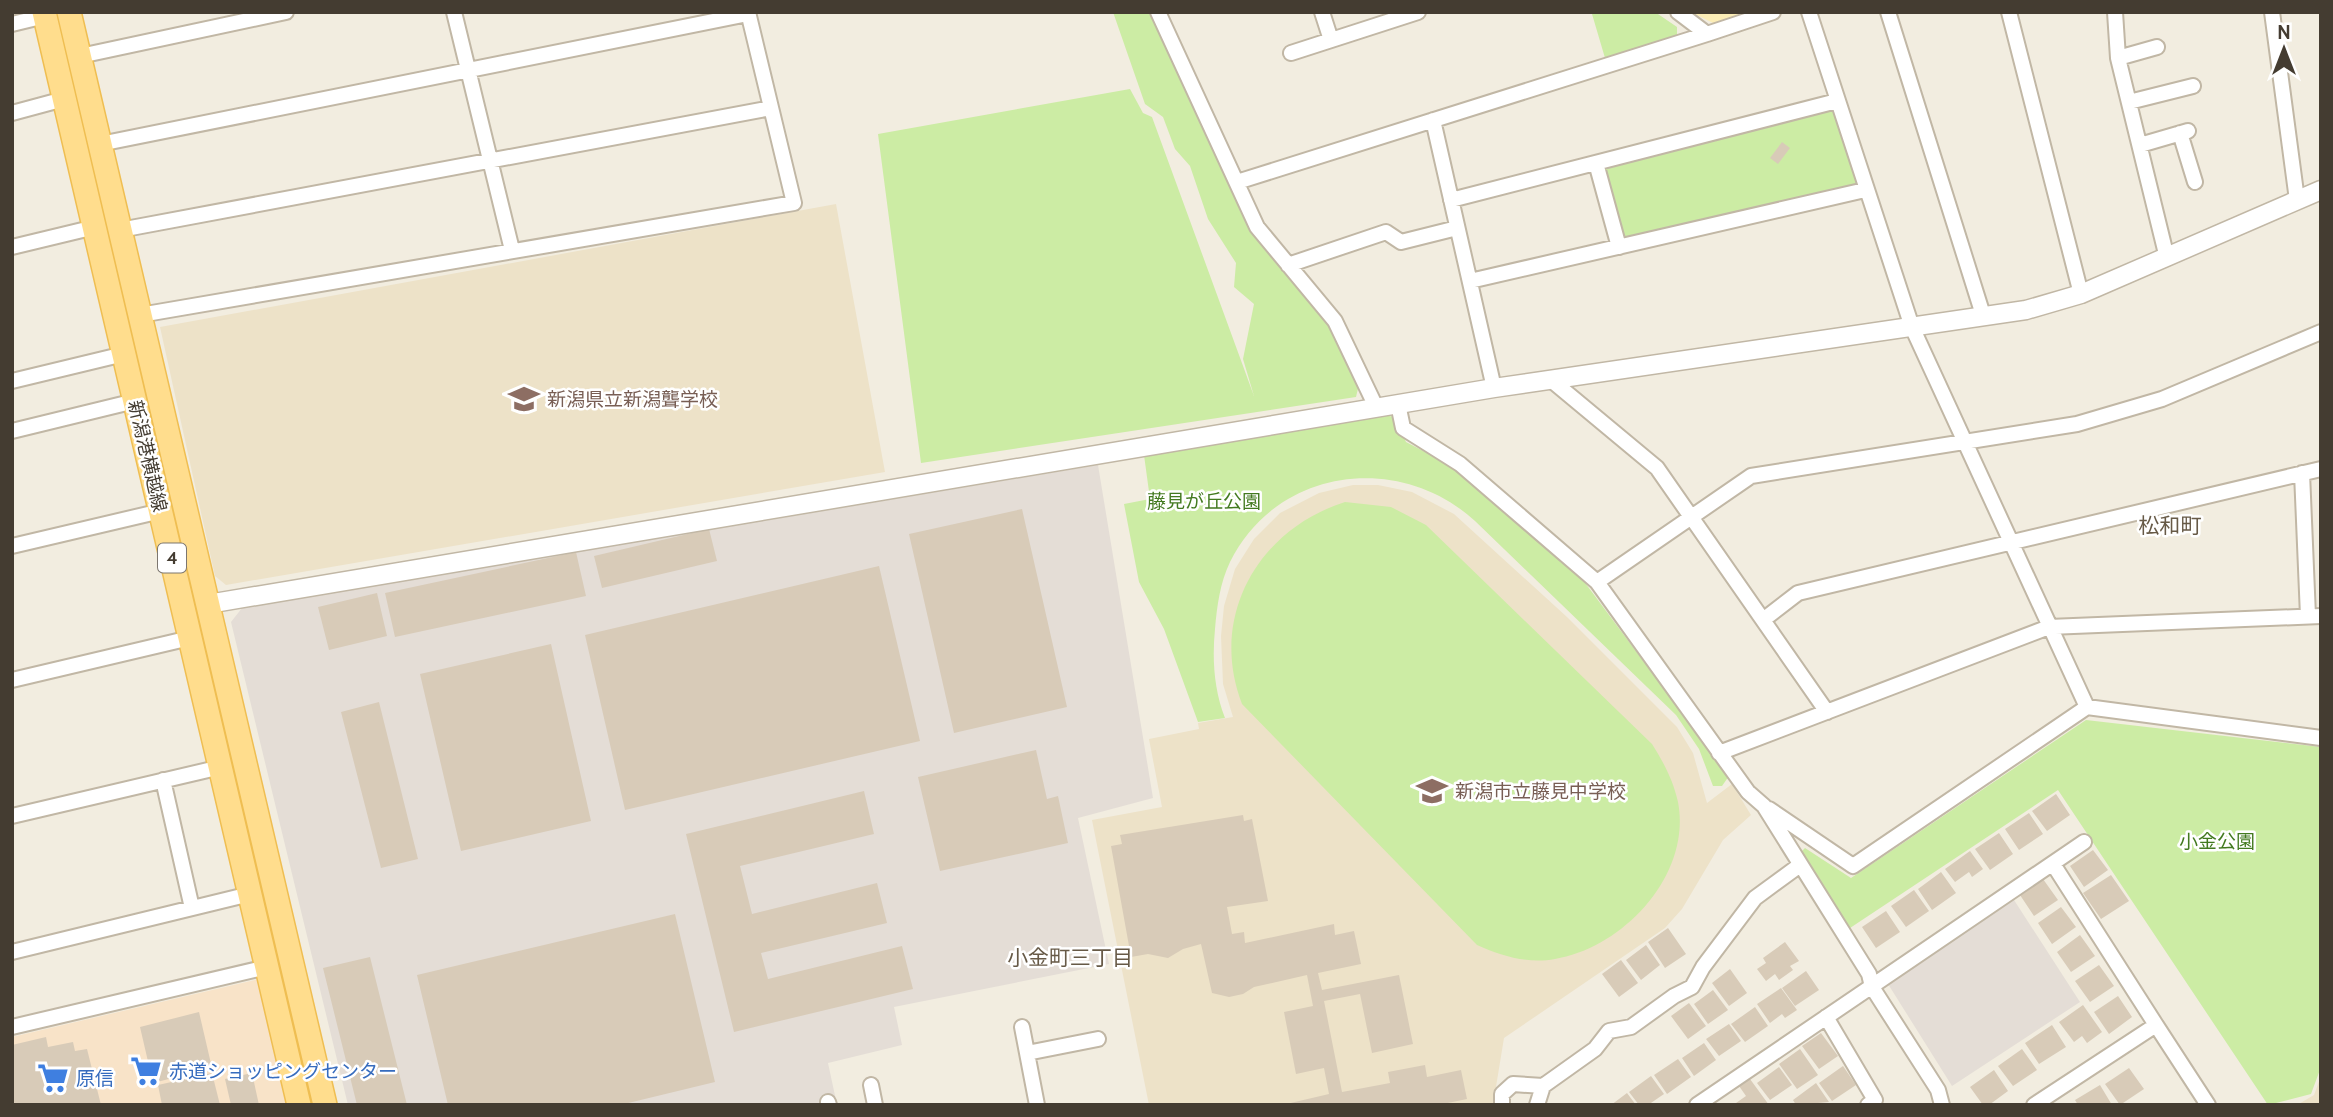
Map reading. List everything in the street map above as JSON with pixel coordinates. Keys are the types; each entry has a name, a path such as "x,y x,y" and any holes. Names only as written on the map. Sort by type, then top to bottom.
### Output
{"main road":[{"name":"新潟港横越線","path":"69,12 325,1105"},
{"name":"新潟港横越線","path":"44,14 299,1105"}],"street":[{"path":"80,57 286,12"},
{"path":"454,12 512,250"},
{"path":"1158,12 1257,227 1335,321 1376,407"},
{"path":"1322,12 1331,40"},
{"path":"1292,53 1418,12"},
{"path":"1678,12 1707,34"},
{"path":"1237,182 1773,12"},
{"path":"1809,12 1912,327 2087,707"},
{"path":"1888,12 1983,315"},
{"path":"2009,12 2081,294"},
{"path":"2115,12 2118,58 2167,258"},
{"path":"2272,12 2297,200"},
{"path":"100,144 467,72 748,13 794,203 140,316"},
{"path":"12,24 44,14"},
{"path":"2118,58 2157,47"},
{"path":"2129,102 2193,86"},
{"path":"12,113 64,99"},
{"path":"1451,200 1837,101"},
{"path":"120,230 771,108"},
{"path":"1433,120 1494,388"},
{"path":"2140,145 2184,132 2195,181"},
{"path":"1596,163 1619,247"},
{"path":"1470,281 1865,190"},
{"path":"208,604 1376,407 2025,310 2081,294 2321,190"},
{"path":"12,247 95,227"},
{"path":"1288,265 1386,232 1401,242 1457,228"},
{"path":"1597,582 1689,516 1751,476 2077,424 2162,399 2319,337"},
{"path":"12,381 124,354"},
{"path":"1550,379 1657,468 1827,712"},
{"path":"12,431 135,401"},
{"path":"1398,404 1403,428 1460,464 1597,582 1748,792 1764,806 1853,866 2087,707 2321,738"},
{"path":"1763,620 1798,593 2321,469"},
{"path":"1719,753 2049,627 2314,616 2302,473"},
{"path":"12,546 161,511"},
{"path":"12,680 190,638"},
{"path":"12,816 220,767"},
{"path":"163,780 192,908"},
{"path":"1764,806 1869,974 1872,987 1937,1090 1942,1105"},
{"path":"1697,1105 2084,842"},
{"path":"2053,864 2208,1105"},
{"path":"1537,1105 1543,1086 1595,1049 1609,1031 1631,1027 1674,996 1692,988 1703,967 1755,898 1800,865"},
{"path":"12,952 250,894"},
{"path":"12,1027 267,967"},
{"path":"1826,1017 1875,1100 1868,1105"},
{"path":"2034,1105 2156,1025"},
{"path":"1022,1027 1037,1105"},
{"path":"1027,1053 1098,1039"},
{"path":"1502,1105 1502,1094 1513,1084 1543,1086"},
{"path":"871,1086 875,1105"}],"shaded area":[{"name":"新潟県立新潟聾学校","path":"836,204 885,472 226,585 215,576 160,327"},
{"path":"1098,465 1153,798 1078,818 1109,964 894,1007 902,1045 828,1063 837,1105 348,1105 231,622 242,608"},
{"name":"新潟市立藤見中学校","path":"1353,485 1378,485 1412,492 1454,514 1567,617 1677,727 1693,753 1707,803 1732,784 1751,815 1723,840 1682,909 1665,928 1504,1038 1493,1105 1149,1105 1092,820 1162,807 1149,739 1199,729 1198,723 1233,717 1223,684 1221,636 1224,606 1235,569 1254,539 1280,513 1319,493"},
{"path":"2014,900 2080,1002 1952,1086 1888,984"},
{"name":"赤道ショッピングセンター","path":"259,979 289,1105 12,1105 12,1037"},
{"path":"2321,1076 2321,1105 2297,1105 2314,1095"}],"green space":[{"path":"1113,12 1158,12 1257,227 1335,321 1361,376 1356,397 921,463 878,134 1130,89 1143,113 1152,117 1254,396 1243,359 1254,304 1234,287 1236,263 1208,219 1190,166 1175,149 1163,117 1145,104"},
{"path":"1655,12 1677,27 1677,35 1605,58 1592,14"},
{"path":"1837,101 1865,190 1619,247 1596,163"},
{"name":"藤見が丘公園","path":"1378,414 1395,417 1406,442 1456,468 1577,572 1729,776 1722,786 1713,786 1699,749 1676,715 1475,521 1445,499 1412,485 1377,479 1342,480 1308,489 1278,506 1251,530 1230,562 1221,586 1217,612 1214,663 1218,696 1225,718 1198,722 1164,629 1139,582 1124,504 1150,499 1144,455"},
{"path":"1345,502 1391,507 1426,525 1652,744 1671,779 1678,802 1680,829 1674,856 1663,881 1647,904 1627,924 1605,940 1580,952 1545,960 1515,958 1477,945 1242,704 1233,671 1232,639 1237,609 1248,580 1266,555 1288,533 1314,515"},
{"name":"小金公園","path":"2086,720 2321,747 2321,1067 2311,1094 2268,1105 2058,790 1847,930 1798,855 1805,848 1851,878"}],"sand":[{"path":"1691,12 1749,12 1715,24"}],"building":[{"path":"1782,142 1790,148 1778,164 1770,158"},
{"path":"1022,509 1067,707 954,733 909,534"},
{"path":"709,529 717,561 602,588 594,556"},
{"path":"576,552 586,596 395,637 385,593"},
{"path":"879,566 920,741 625,810 585,635"},
{"path":"377,593 387,636 329,650 318,607"},
{"path":"551,644 591,821 461,851 420,674"},
{"path":"379,702 418,859 381,868 341,712"},
{"path":"1036,750 1047,799 1058,796 1068,843 940,871 918,777"},
{"path":"864,791 874,834 740,866 752,914 877,883 887,923 761,953 768,979 902,946 913,989 734,1032 686,834"},
{"path":"2056,794 2070,815 2047,831 2032,811"},
{"path":"2029,813 2043,834 2019,850 2005,829"},
{"path":"1243,815 1244,821 1252,819 1268,901 1227,907 1232,934 1244,932 1245,943 1334,924 1335,935 1354,931 1361,964 1318,973 1322,990 1399,975 1413,1044 1372,1053 1360,994 1324,1001 1342,1092 1390,1083 1388,1072 1425,1065 1427,1077 1461,1070 1467,1099 1438,1105 1282,1105 1329,1094 1324,1068 1296,1074 1284,1012 1313,1006 1307,975 1254,987 1243,994 1229,997 1212,993 1201,944 1183,949 1168,958 1148,954 1131,957 1111,846 1122,844 1120,835"},
{"path":"1999,833 2013,854 1990,870 1975,849"},
{"path":"2093,850 2108,870 2084,887 2070,866"},
{"path":"1970,851 1983,869 1972,877 1969,872 1955,882 1945,869"},
{"path":"1941,872 1956,893 1932,910 1918,889"},
{"path":"2111,875 2129,901 2101,919 2083,893"},
{"path":"2043,879 2058,900 2034,916 2020,895"},
{"path":"1914,890 1929,911 1906,927 1891,906"},
{"path":"2061,907 2076,927 2052,944 2038,923"},
{"path":"1886,911 1900,932 1876,948 1862,927"},
{"path":"675,914 715,1082 620,1105 448,1105 417,975"},
{"path":"1668,928 1686,954 1665,968 1648,942"},
{"path":"2080,935 2095,956 2071,972 2057,952"},
{"path":"1785,942 1799,961 1790,966 1793,970 1779,980 1775,974 1766,981 1757,969 1766,963 1763,958"},
{"path":"1646,945 1660,965 1641,980 1626,960"},
{"path":"370,957 407,1105 357,1105 323,968"},
{"path":"1621,960 1638,983 1619,997 1602,974"},
{"path":"2099,965 2114,986 2090,1002 2075,981"},
{"path":"1730,969 1747,993 1729,1006 1712,983"},
{"path":"1806,971 1819,990 1795,1006 1782,988"},
{"path":"1781,988 1797,1010 1785,1018 1782,1014 1770,1023 1757,1004"},
{"path":"1713,990 1728,1010 1708,1024 1694,1004"},
{"path":"2118,996 2132,1017 2109,1034 2094,1012"},
{"path":"1689,1003 1706,1026 1688,1039 1671,1016"},
{"path":"2083,1005 2102,1032 2087,1043 2082,1036 2074,1042 2059,1022"},
{"path":"1755,1007 1768,1026 1745,1042 1731,1024"},
{"path":"199,1012 212,1068 153,1083 140,1027"},
{"path":"1729,1024 1741,1041 1719,1056 1706,1039"},
{"path":"2052,1025 2066,1047 2039,1064 2025,1043"},
{"path":"1821,1033 1838,1056 1819,1069 1802,1046"},
{"name":"原信","path":"46,1037 48,1047 73,1042 75,1051 87,1049 101,1105 12,1105 12,1045"},
{"path":"1704,1043 1716,1060 1694,1076 1682,1058"},
{"path":"1800,1049 1818,1075 1797,1089 1779,1064"},
{"path":"2022,1049 2037,1070 2013,1086 1998,1066"},
{"path":"1678,1059 1691,1077 1667,1094 1654,1075"},
{"path":"1843,1066 1856,1085 1832,1101 1819,1083"},
{"path":"1779,1067 1792,1085 1770,1100 1757,1083"},
{"path":"2129,1068 2144,1089 2120,1105 2105,1084"},
{"path":"1994,1070 2008,1091 1989,1105 1983,1105 1970,1087"},
{"path":"212,1073 220,1105 162,1105 158,1085"},
{"path":"252,1073 259,1105 231,1105 225,1079"},
{"path":"1651,1076 1664,1094 1648,1105 1639,1105 1629,1092"},
{"path":"1750,1079 1769,1105 1736,1103 1746,1096 1739,1086"},
{"path":"1816,1083 1829,1102 1796,1105 1793,1100"},
{"path":"2100,1085 2112,1105 2078,1105 2075,1100"},
{"path":"1627,1093 1636,1105 1611,1105"}],"place":[{"name":"新潟県立新潟聾学校","path":"524,399"},
{"name":"新潟市立藤見中学校","path":"1432,791"},
{"name":"赤道ショッピングセンター","path":"146,1071"},
{"name":"原信","path":"53,1078"}],"district":[{"name":"松和町","path":"2170,526"},
{"name":"小金町三丁目","path":"1070,958"}]}
